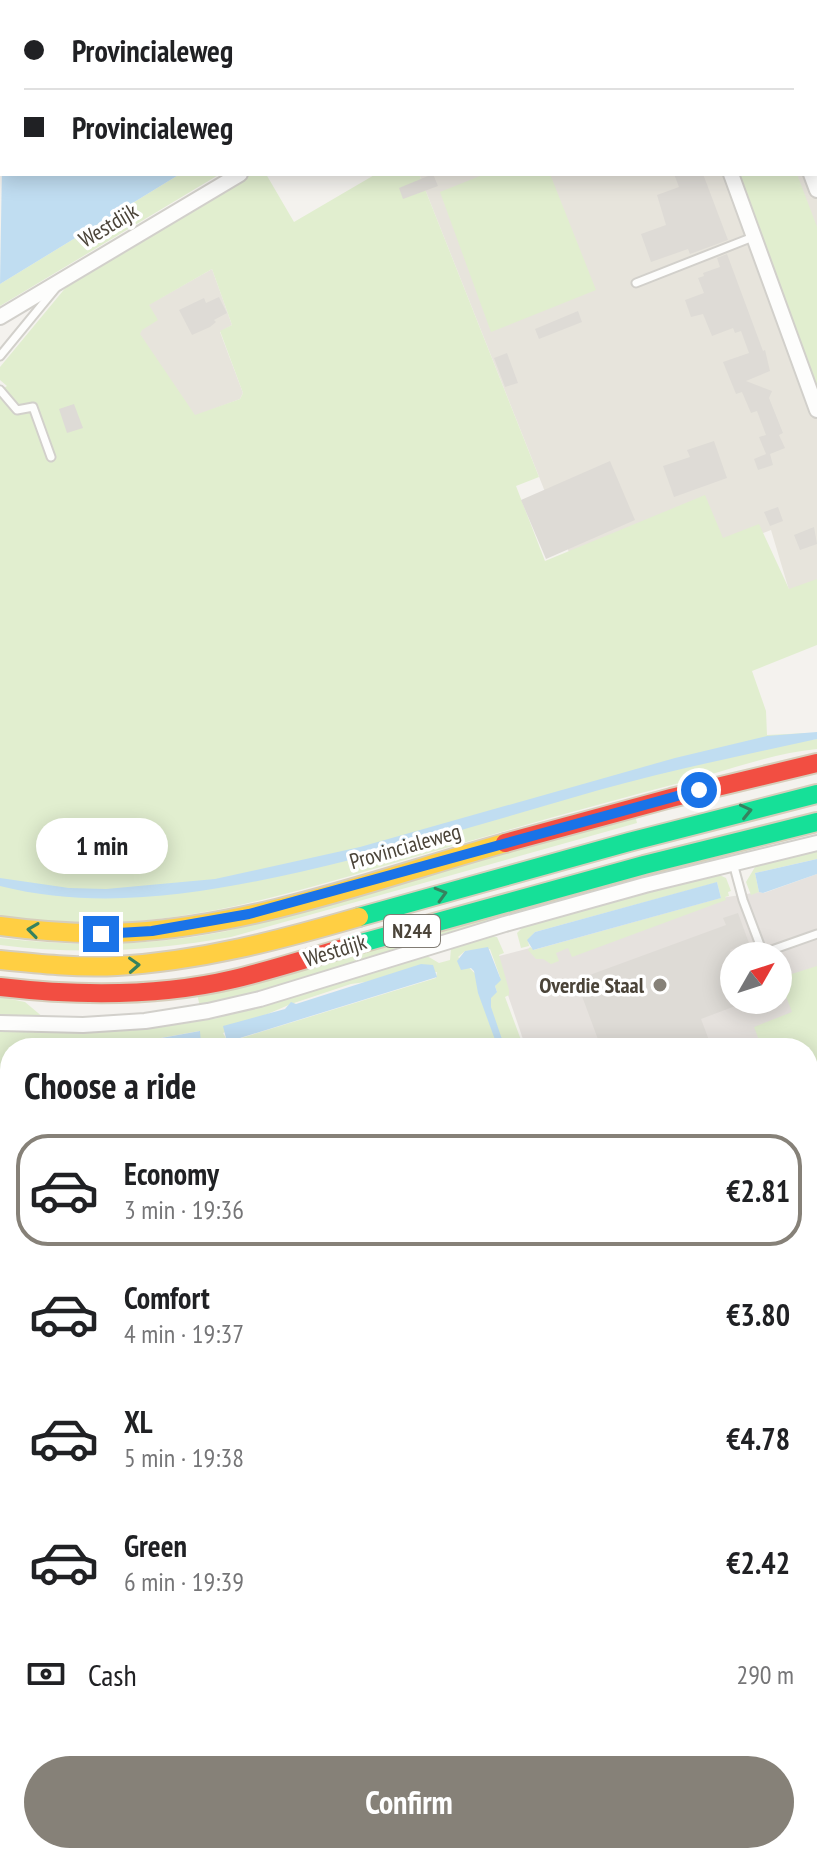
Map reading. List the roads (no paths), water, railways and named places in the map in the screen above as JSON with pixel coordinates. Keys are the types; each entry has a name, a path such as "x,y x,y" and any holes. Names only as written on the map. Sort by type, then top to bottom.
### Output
{"main road":[{"name":"Provincialeweg","path":"0,926 101,934 204,924 300,901 673,797 817,763"},
{"path":"0,960 45,965 135,966 223,954 676,828 817,794"},
{"name":"Westdijk","path":"0,987 113,992 177,988 233,979 644,865 817,822"}],"street":[{"name":"Westdijk","path":"0,317 237,176"},
{"path":"732,176 817,410"},
{"name":"Westdijk","path":"0,1023 83,1025 145,1021 208,1011 260,999 505,924 817,843"}],"lane":[{"path":"636,283 754,237"},
{"path":"0,356 63,279"},
{"path":"0,390 17,410 33,407 51,457"},
{"path":"733,863 763,953 817,934"}],"water":[{"path":"2,176 177,176 0,284"},
{"path":"817,732 817,739 599,790 375,854 226,887 150,897 113,898 37,893 0,886 0,878 69,888 106,889 215,879 360,847 675,758 767,736"},
{"path":"817,859 817,874 759,892 755,873"},
{"path":"717,882 721,898 533,950 527,940 535,932"},
{"path":"488,947 501,980 495,986 497,992 491,998 491,1007 502,1038 494,1038 478,993 474,971 471,968 461,970 457,961 465,951"},
{"path":"421,964 433,965 437,977 240,1038 226,1038 223,1026 285,1009 291,1002 296,1004"},
{"path":"200,1031 201,1038 161,1038"}],"place":[{"name":"Overdie Staal","path":"660,985"}]}
